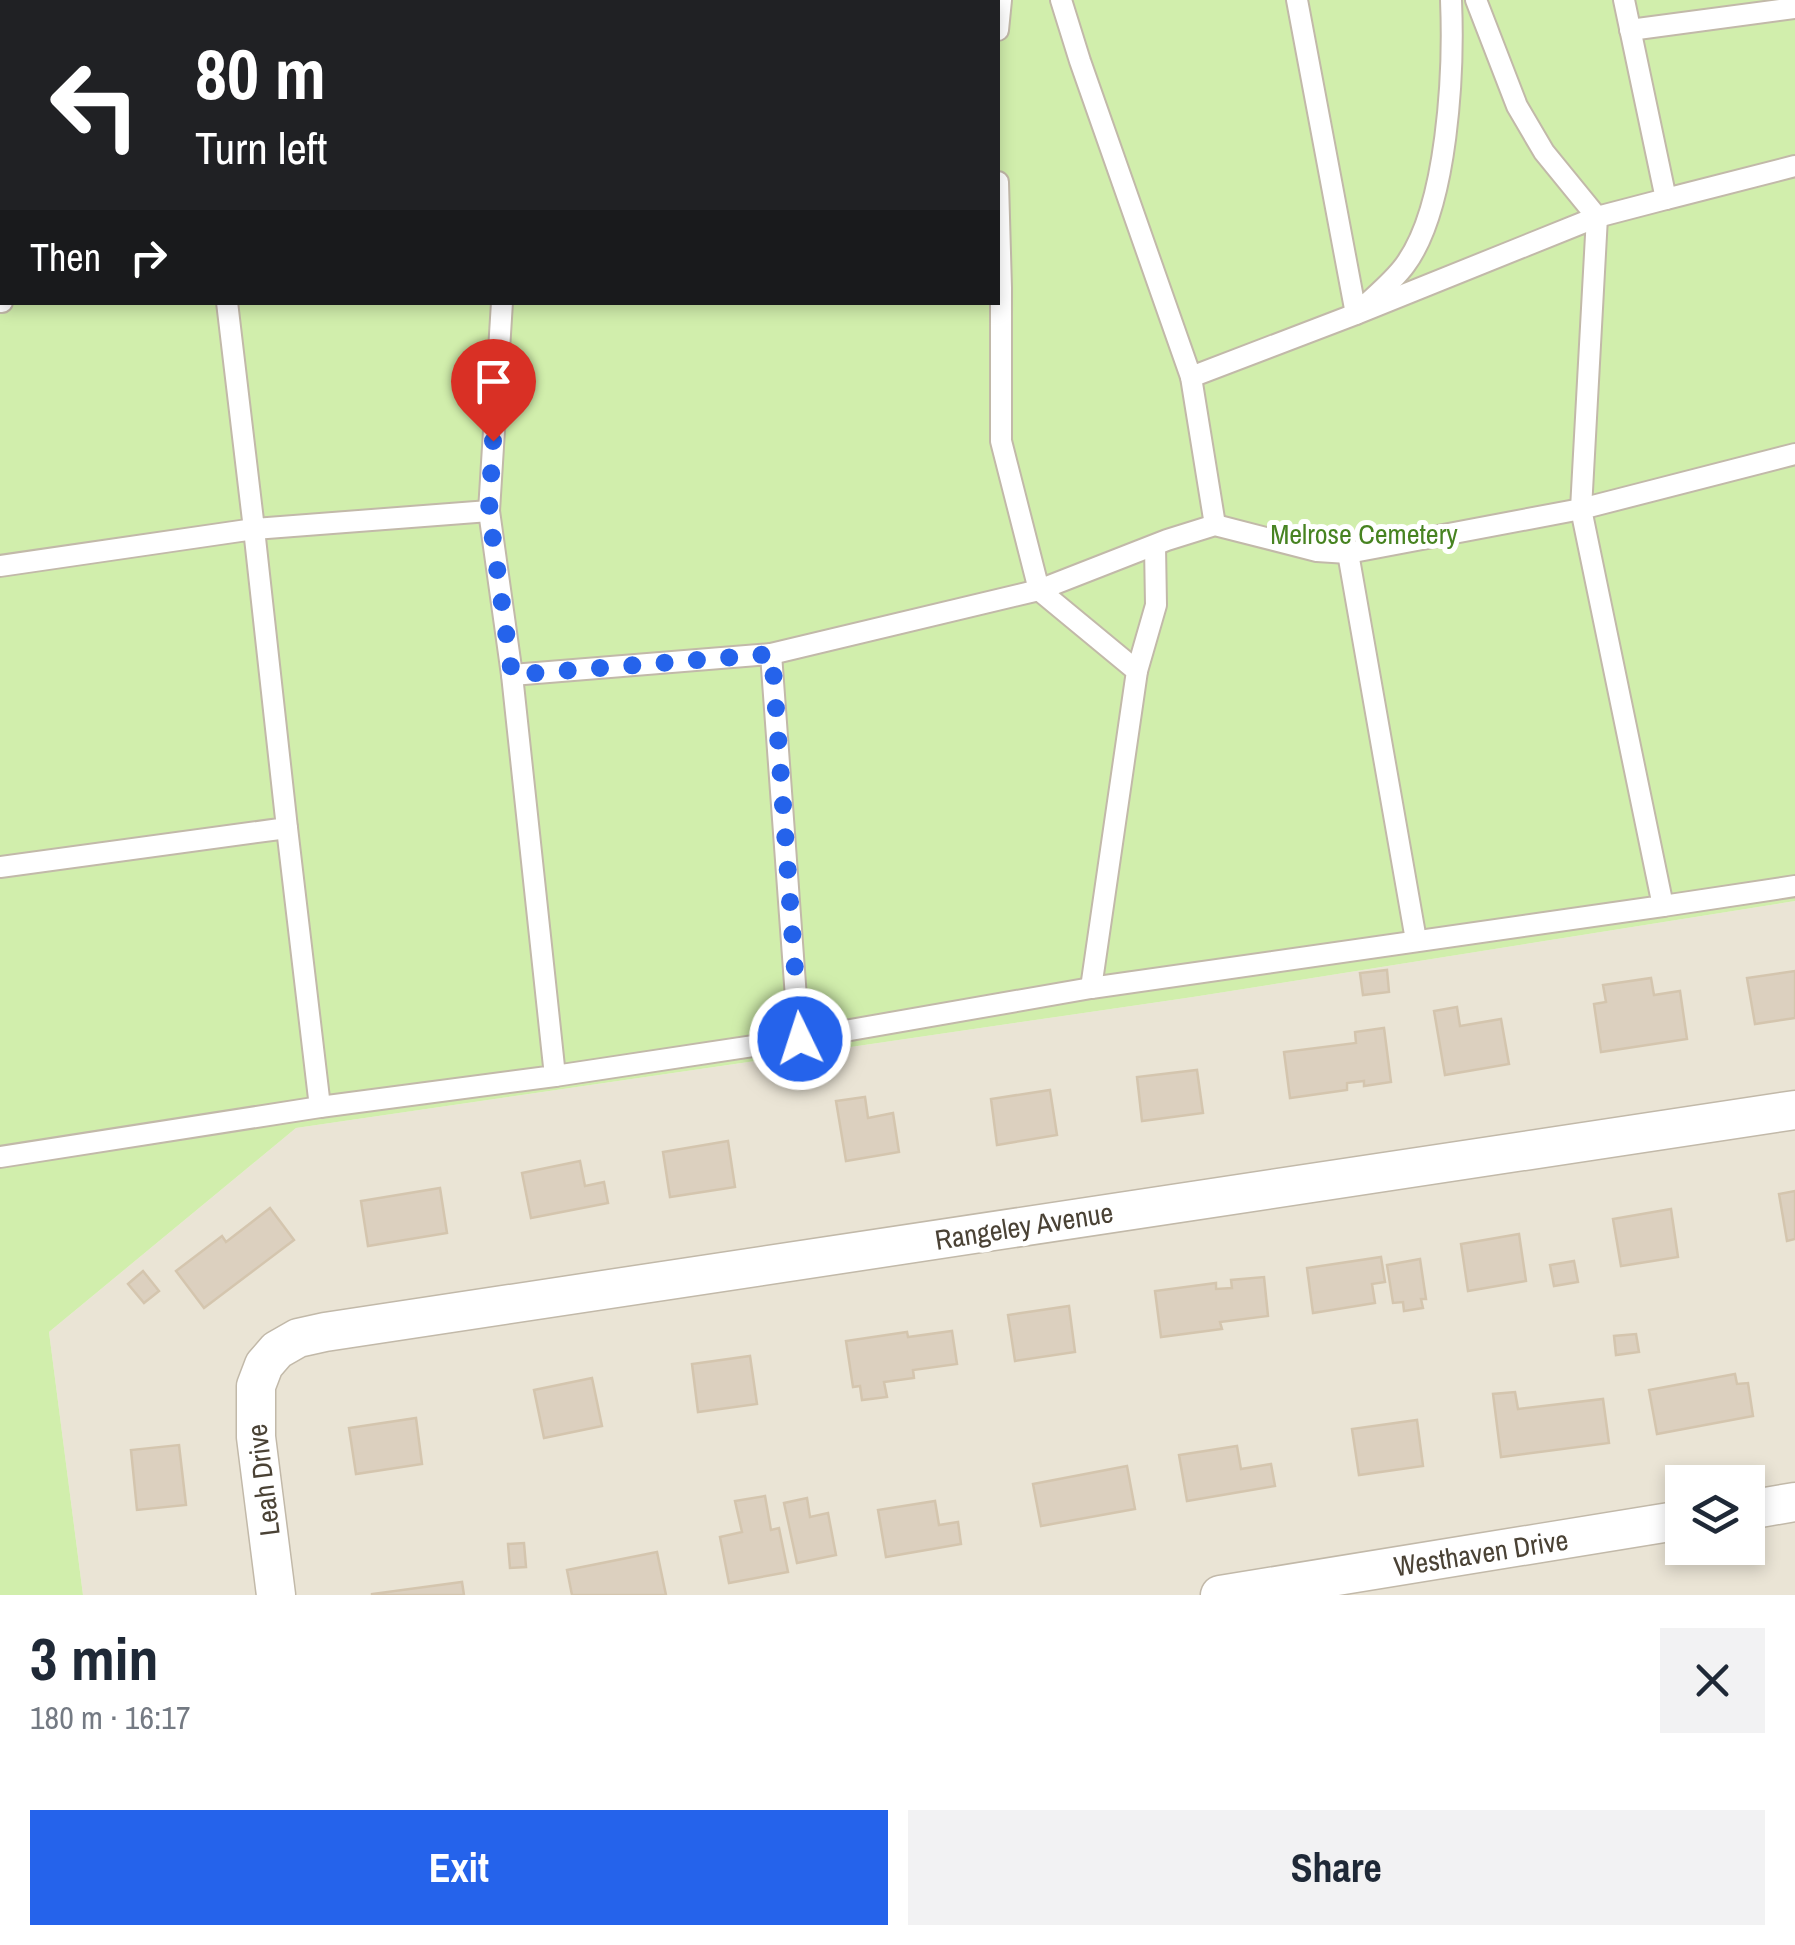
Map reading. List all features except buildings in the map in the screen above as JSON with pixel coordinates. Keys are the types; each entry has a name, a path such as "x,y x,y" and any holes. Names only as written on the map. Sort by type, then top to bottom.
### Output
{"street":[{"name":"Rangeley Avenue","path":"264,1365 277,1350 298,1338 325,1332 1795,1110"},
{"name":"Leah Drive","path":"264,1365 256,1386 254,1414 276,1595"},
{"path":"1765,1507 1795,1502"},
{"name":"Westhaven Drive","path":"1220,1595 1665,1523"}],"lane":[{"path":"1061,0 1192,377 1215,525"},
{"path":"1297,0 1356,314"},
{"path":"1356,314 1405,265 1427,222 1448,110 1452,0"},
{"path":"1476,0 1517,106 1544,152 1597,217 1580,508 1663,906"},
{"path":"1624,0 1666,199"},
{"path":"1630,30 1795,8"},
{"path":"1192,377 1597,217 1795,166"},
{"path":"1000,235 1002,442 1039,590 1137,671"},
{"path":"227,305 320,1108"},
{"path":"502,305 489,511 512,675 555,1076"},
{"path":"512,675 772,654 1039,590 1215,525 1317,551 1348,553 1580,508 1795,454"},
{"path":"0,566 254,528 489,511"},
{"path":"1091,988 1137,671 1156,605 1156,546"},
{"path":"1348,553 1416,940"},
{"path":"772,654 800,1039"},
{"path":"0,867 287,828"},
{"path":"0,1157 800,1039 1091,988 1795,886"}],"shaded area":[{"path":"1795,901 1795,1595 83,1595 49,1332 296,1128 1193,997"}],"green space":[{"name":"Melrose Cemetery","path":"1000,0 1795,0 1795,901 1193,997 296,1128 49,1332 83,1595 0,1595 0,305 1000,305"}],"route":[{"path":"493,441 489,511 512,675 772,654 800,1039"}]}
